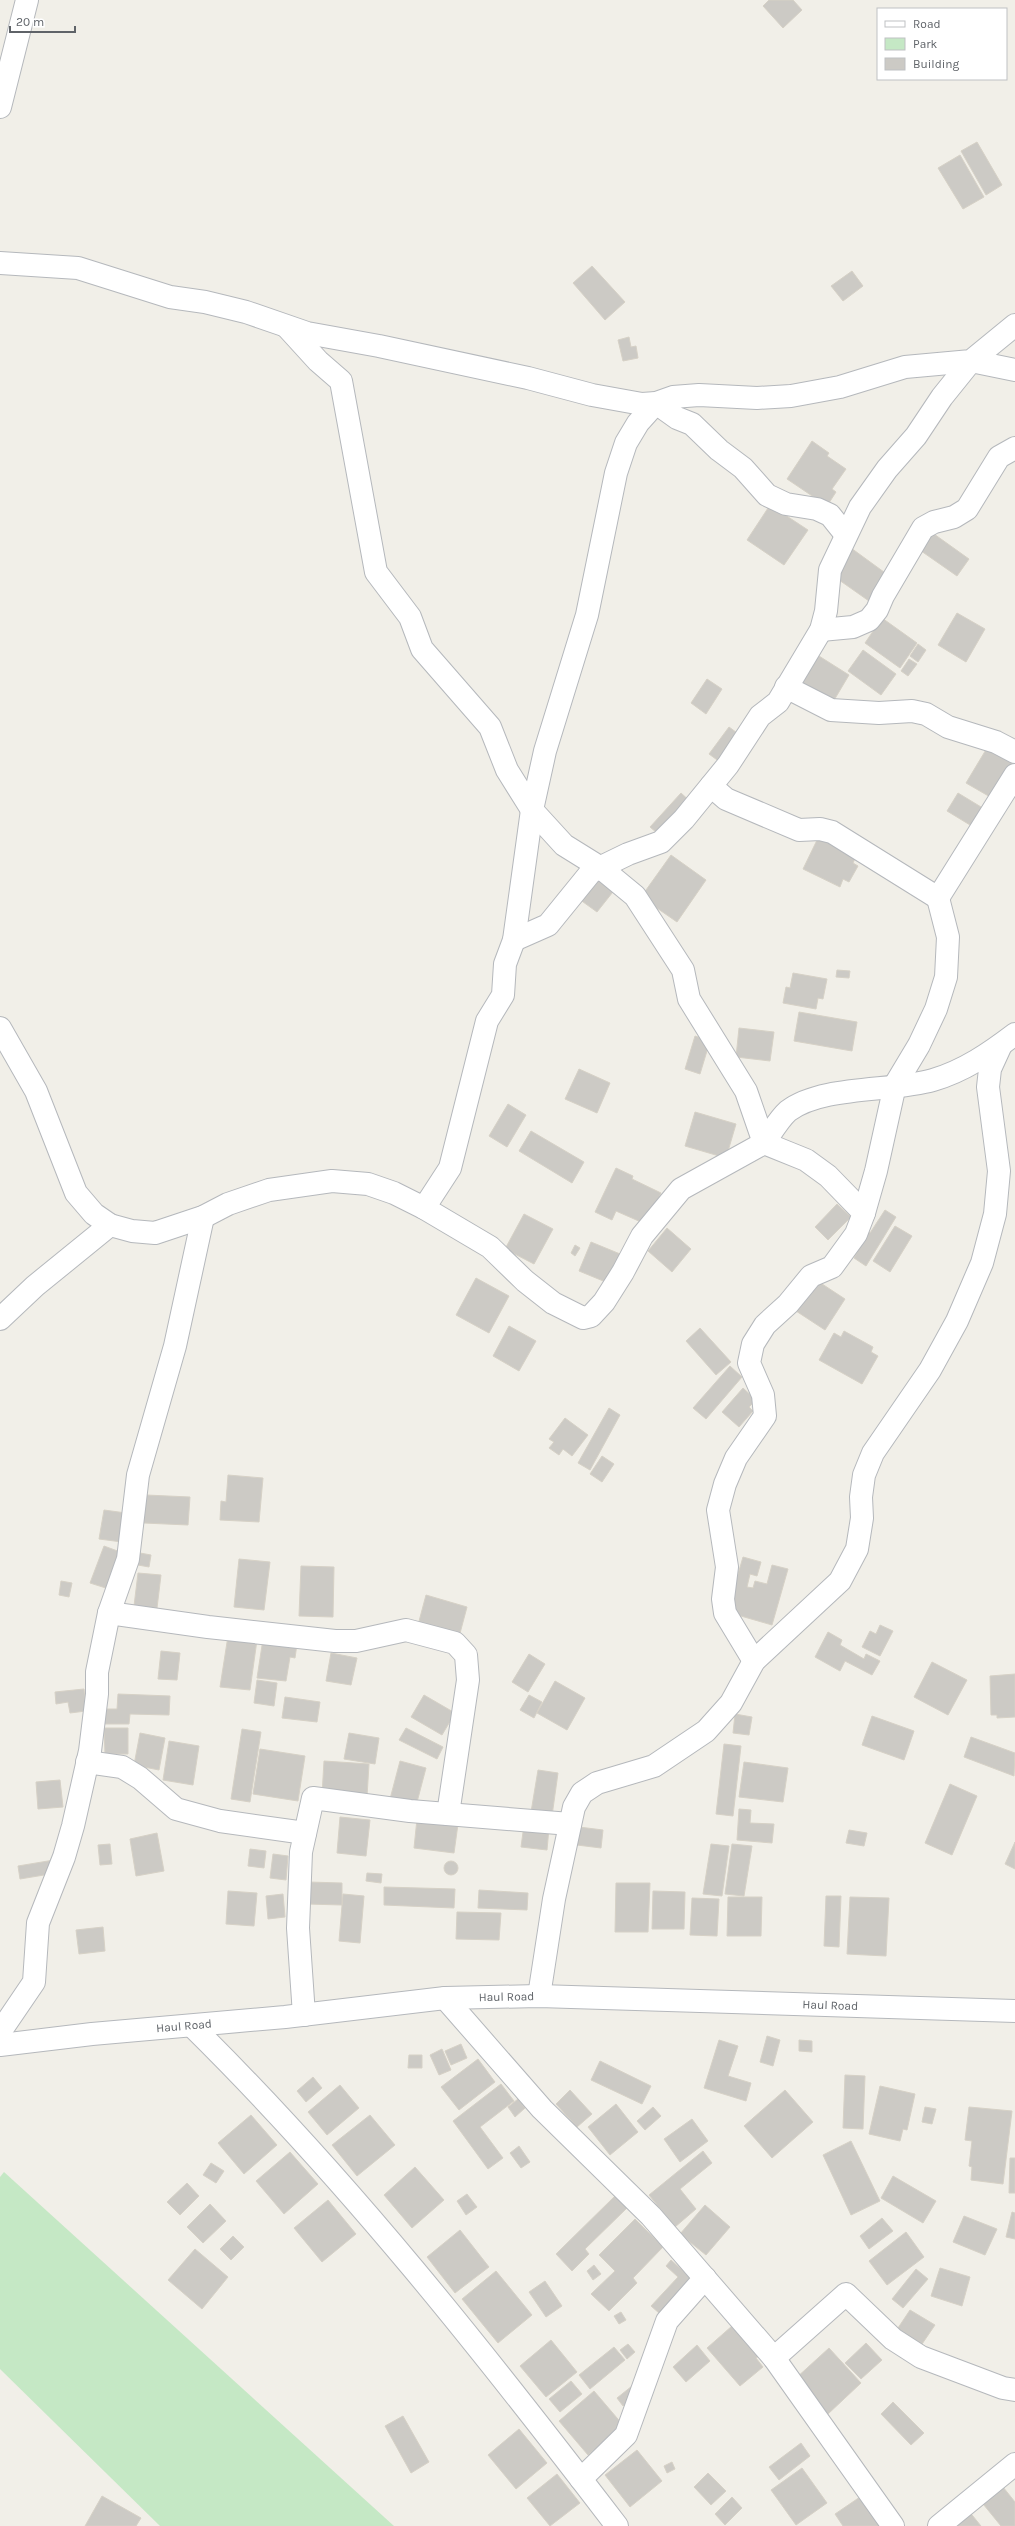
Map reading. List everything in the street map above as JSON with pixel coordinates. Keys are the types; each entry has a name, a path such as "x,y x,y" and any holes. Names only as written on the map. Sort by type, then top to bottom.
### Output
{"street":[{"path":"0,107 27,0"},
{"path":"0,263 78,268 170,297 205,302 246,312 307,333 528,378 592,395 642,404 656,403 674,397 699,395 757,398 791,396 840,387 905,367 971,361 1015,370"},
{"path":"514,940 548,925 591,872 628,854 661,842 684,819 711,786 728,765 760,716 778,702 821,630 826,612 830,570 860,507 887,469 916,436 942,397 971,361 1015,325"},
{"path":"287,327 318,362 341,381 376,572 410,617 422,649 490,727 508,770 532,810 564,846 601,868 635,896 683,970 689,999 746,1091 764,1143 806,1160 828,1176 864,1213"},
{"path":"656,403 677,418 692,424 718,450 743,468 767,495 786,504 817,509 830,515 846,535"},
{"path":"424,1208 450,1168 487,1021 503,995 505,964 514,940 532,810 545,751 587,615 616,473 626,443 638,423 656,403"},
{"path":"821,630 854,628 869,620 878,610 887,589 923,528 934,522 954,517 968,509 999,457 1015,448"},
{"path":"786,687 831,710 880,713 912,711 926,714 948,727 996,742 1015,752"},
{"path":"938,898 1015,775"},
{"path":"711,786 726,799 799,830 820,829 832,832 938,898 948,937 946,977 936,1009 919,1045 895,1085 864,1213 856,1234 832,1267 811,1276 788,1304 765,1325 753,1344 749,1363 763,1396 765,1416 736,1458 725,1484 718,1510 727,1567 723,1599 725,1613 754,1661"},
{"path":"0,1028 36,1091 76,1193 94,1214 110,1225 132,1231 155,1233 204,1217 228,1204 269,1190 332,1181 368,1184 394,1193 424,1208 490,1247 553,1303 584,1318 591,1316 604,1302 623,1272 642,1236 681,1189 764,1143 788,1112 804,1102 855,1091 933,1080 982,1059 1008,1040"},
{"path":"540,1996 553,1906 574,1808 582,1793 597,1783 654,1766 706,1731 731,1703 754,1661 840,1581 857,1549 862,1518 861,1497 864,1475 873,1453 940,1352 957,1321 982,1263 995,1214 999,1170 988,1087 990,1069 1008,1040"},
{"path":"0,2032 34,1982 38,1923 64,1857 87,1762 97,1694 97,1672 109,1614 128,1559 138,1475 175,1346 204,1217"},
{"path":"0,1319 35,1286 110,1225"},
{"path":"109,1614 335,1641 356,1641 406,1630 455,1643 466,1655 468,1680 448,1814"},
{"path":"87,1762 122,1767 140,1778 176,1809 220,1821 305,1834"},
{"path":"304,2015 298,1928 301,1852 313,1798 448,1814 570,1824"},
{"name":"Haul Road","path":"0,2045 304,2015 444,1998 540,1996 1015,2011"},
{"path":"444,1998 542,2109 651,2216 774,2358 893,2526"},
{"path":"192,2026 254,2087 358,2204 501,2374 617,2526"},
{"path":"582,2479 626,2435 667,2321 705,2278"},
{"path":"774,2358 846,2294 893,2339 921,2357 1003,2388 1015,2390"},
{"path":"939,2526 1015,2464"}],"green space":[{"path":"4,2172 394,2526 160,2526 0,2369 0,2177"}],"building":[{"path":"769,0 793,0 802,10 783,28 763,6"},
{"path":"977,142 1002,185 986,195 961,151"},
{"path":"960,155 984,197 963,209 938,168"},
{"path":"592,266 625,302 605,320 573,283"},
{"path":"852,271 863,286 843,301 831,286"},
{"path":"629,337 631,347 636,346 638,358 623,361 618,340"},
{"path":"812,441 829,453 827,456 846,469 832,489 836,492 827,506 787,479"},
{"path":"770,505 808,530 784,565 747,540"},
{"path":"927,529 969,559 957,576 914,546"},
{"path":"851,548 888,575 869,601 832,575"},
{"path":"957,613 985,629 966,662 938,645"},
{"path":"882,618 917,643 900,668 865,643"},
{"path":"918,644 926,650 918,662 910,656"},
{"path":"863,650 896,674 881,695 848,671"},
{"path":"811,651 849,675 830,707 792,684"},
{"path":"909,659 917,664 908,676 901,671"},
{"path":"707,679 722,689 706,714 691,703"},
{"path":"729,727 744,738 724,765 709,754"},
{"path":"990,743 1015,759 992,798 966,783"},
{"path":"681,793 693,804 663,838 650,827"},
{"path":"958,793 986,810 975,828 947,811"},
{"path":"819,836 857,854 853,863 858,866 849,882 843,879 840,887 803,869"},
{"path":"671,855 706,880 677,922 641,897"},
{"path":"598,874 616,888 597,912 579,899"},
{"path":"837,970 850,971 849,978 836,977"},
{"path":"793,973 827,979 823,999 818,998 816,1009 783,1003 786,987 790,988"},
{"path":"799,1012 857,1022 852,1051 794,1041"},
{"path":"739,1028 774,1032 770,1061 736,1057"},
{"path":"695,1036 710,1041 700,1074 685,1069"},
{"path":"579,1069 610,1083 597,1113 565,1099"},
{"path":"508,1104 526,1115 507,1147 489,1136"},
{"path":"695,1112 736,1124 726,1158 685,1146"},
{"path":"531,1131 584,1162 572,1183 519,1151"},
{"path":"616,1168 633,1176 632,1179 661,1193 650,1216 645,1214 641,1222 616,1211 612,1220 595,1212"},
{"path":"837,1204 851,1217 828,1240 815,1227"},
{"path":"885,1210 896,1217 866,1266 854,1258 860,1247 852,1243 862,1227 870,1233"},
{"path":"524,1214 553,1229 534,1264 505,1249"},
{"path":"895,1226 912,1236 890,1272 873,1261"},
{"path":"667,1228 691,1249 672,1272 648,1251"},
{"path":"591,1242 625,1256 613,1285 579,1271"},
{"path":"575,1245 580,1248 575,1256 571,1253"},
{"path":"476,1278 509,1296 489,1333 456,1315"},
{"path":"816,1280 845,1299 825,1330 796,1311"},
{"path":"509,1326 536,1341 519,1371 493,1356"},
{"path":"700,1328 731,1362 716,1375 686,1341"},
{"path":"844,1331 873,1347 871,1352 878,1356 862,1384 819,1360 834,1333 841,1337"},
{"path":"730,1366 742,1377 706,1419 693,1408"},
{"path":"743,1388 756,1400 749,1407 753,1411 739,1427 722,1412"},
{"path":"609,1408 620,1415 590,1470 578,1463"},
{"path":"565,1418 588,1435 572,1456 563,1449 559,1455 549,1448 554,1442 549,1439"},
{"path":"602,1456 614,1464 602,1482 590,1474"},
{"path":"228,1475 263,1478 259,1522 220,1520 221,1501 226,1502"},
{"path":"146,1495 190,1497 188,1525 144,1523"},
{"path":"104,1510 126,1513 122,1542 99,1539"},
{"path":"104,1546 123,1553 109,1589 90,1583"},
{"path":"140,1553 151,1555 149,1567 138,1565"},
{"path":"743,1557 761,1562 757,1576 750,1574 747,1587 753,1588 755,1581 767,1584 772,1565 788,1569 772,1625 727,1612"},
{"path":"239,1559 270,1562 264,1610 234,1607"},
{"path":"301,1566 334,1567 333,1617 299,1616"},
{"path":"138,1573 161,1575 157,1608 134,1606"},
{"path":"61,1581 72,1583 69,1597 59,1595"},
{"path":"426,1595 467,1607 459,1637 418,1625"},
{"path":"880,1625 893,1631 880,1656 862,1647 870,1631 876,1634"},
{"path":"828,1632 842,1640 840,1645 864,1659 866,1654 880,1661 872,1675 845,1661 840,1671 815,1657"},
{"path":"228,1636 257,1640 250,1690 220,1687"},
{"path":"263,1639 297,1644 295,1658 290,1657 286,1681 257,1678"},
{"path":"161,1651 180,1653 177,1680 158,1679"},
{"path":"331,1653 357,1658 351,1685 326,1681"},
{"path":"529,1654 545,1664 528,1692 512,1682"},
{"path":"932,1662 967,1680 948,1715 914,1697"},
{"path":"1015,1674 1015,1717 997,1718 997,1715 991,1715 990,1676"},
{"path":"257,1680 277,1683 274,1706 254,1703"},
{"path":"555,1681 585,1698 567,1730 537,1713"},
{"path":"84,1689 86,1711 70,1713 68,1702 56,1704 55,1692"},
{"path":"118,1694 170,1696 169,1715 130,1714 129,1724 103,1724 104,1709 117,1709"},
{"path":"424,1695 455,1713 442,1735 411,1717"},
{"path":"529,1695 542,1702 534,1718 520,1710"},
{"path":"285,1697 320,1702 317,1722 282,1718"},
{"path":"735,1714 752,1717 749,1735 733,1733"},
{"path":"872,1716 914,1731 904,1760 862,1745"},
{"path":"104,1728 128,1728 128,1754 105,1754"},
{"path":"406,1728 443,1747 437,1759 399,1740"},
{"path":"242,1729 261,1732 250,1802 231,1799"},
{"path":"140,1733 165,1738 159,1770 134,1765"},
{"path":"349,1733 379,1738 375,1764 344,1759"},
{"path":"971,1737 1015,1753 1014,1776 964,1757"},
{"path":"169,1741 199,1746 193,1785 163,1780"},
{"path":"724,1744 741,1746 733,1816 716,1814"},
{"path":"260,1749 305,1756 298,1801 253,1794"},
{"path":"324,1761 369,1764 367,1797 322,1795"},
{"path":"400,1761 426,1768 416,1806 390,1799"},
{"path":"744,1762 788,1768 783,1802 739,1797"},
{"path":"538,1770 558,1773 552,1816 531,1812"},
{"path":"60,1780 63,1807 38,1809 36,1782"},
{"path":"950,1784 977,1796 952,1855 925,1843"},
{"path":"739,1809 751,1810 750,1823 774,1824 772,1843 737,1840"},
{"path":"340,1817 370,1820 366,1856 337,1853"},
{"path":"417,1819 458,1824 454,1853 414,1848"},
{"path":"524,1825 549,1828 547,1850 521,1847"},
{"path":"579,1827 603,1830 601,1848 577,1845"},
{"path":"849,1830 867,1833 864,1846 846,1843"},
{"path":"157,1833 164,1871 136,1876 130,1839"},
{"path":"1015,1842 1015,1869 1005,1864"},
{"path":"110,1844 112,1864 100,1865 98,1845"},
{"path":"711,1844 729,1846 722,1896 703,1894"},
{"path":"732,1844 752,1846 744,1896 725,1894"},
{"path":"250,1849 266,1851 264,1868 248,1866"},
{"path":"273,1854 288,1856 286,1880 270,1878"},
{"path":"54,1860 56,1873 20,1879 18,1866"},
{"path":"451,1861 456,1863 458,1868 456,1873 451,1875 446,1873 444,1868 446,1863"},
{"path":"367,1873 382,1874 381,1883 366,1881"},
{"path":"308,1882 342,1883 342,1905 307,1904"},
{"path":"616,1883 650,1883 648,1932 615,1932"},
{"path":"384,1887 455,1889 454,1908 384,1905"},
{"path":"479,1890 528,1893 527,1910 478,1908"},
{"path":"228,1891 257,1893 254,1926 226,1924"},
{"path":"653,1891 685,1892 684,1929 652,1929"},
{"path":"283,1894 285,1917 268,1919 266,1896"},
{"path":"343,1894 364,1896 360,1943 339,1941"},
{"path":"826,1896 841,1896 839,1947 824,1946"},
{"path":"728,1897 762,1897 761,1936 727,1936"},
{"path":"850,1897 889,1898 886,1956 847,1954"},
{"path":"692,1898 719,1899 717,1936 690,1935"},
{"path":"457,1912 501,1913 499,1940 456,1939"},
{"path":"103,1927 105,1951 79,1954 76,1930"},
{"path":"767,2036 780,2040 773,2066 760,2062"},
{"path":"719,2040 738,2046 728,2076 751,2083 746,2101 704,2088"},
{"path":"799,2040 812,2041 812,2052 799,2051"},
{"path":"461,2044 467,2058 451,2065 445,2051"},
{"path":"442,2049 451,2070 439,2075 430,2055"},
{"path":"409,2055 422,2055 422,2068 408,2068"},
{"path":"478,2059 495,2082 459,2110 441,2087"},
{"path":"600,2061 651,2086 642,2104 591,2080"},
{"path":"845,2075 865,2076 863,2129 843,2128"},
{"path":"313,2077 322,2088 306,2102 297,2091"},
{"path":"501,2084 514,2101 480,2127 503,2158 488,2169 453,2121"},
{"path":"340,2085 359,2108 327,2135 308,2112"},
{"path":"880,2086 915,2094 907,2130 903,2129 900,2141 869,2134"},
{"path":"570,2090 592,2114 577,2127 556,2104"},
{"path":"785,2090 813,2122 772,2158 744,2126"},
{"path":"518,2099 525,2108 515,2117 508,2107"},
{"path":"616,2104 638,2132 610,2155 588,2127"},
{"path":"653,2107 661,2116 645,2130 637,2121"},
{"path":"925,2107 936,2109 932,2124 922,2122"},
{"path":"969,2107 1012,2111 1003,2184 971,2180 972,2167 969,2166 972,2141 965,2140"},
{"path":"251,2115 277,2145 244,2174 218,2143"},
{"path":"370,2115 395,2145 357,2176 332,2145"},
{"path":"692,2119 708,2141 680,2162 664,2139"},
{"path":"851,2141 880,2201 851,2215 823,2155"},
{"path":"519,2146 530,2162 521,2168 510,2153"},
{"path":"703,2151 712,2163 680,2189 696,2209 675,2227 649,2195"},
{"path":"290,2152 318,2184 284,2214 256,2181"},
{"path":"1010,2158 1015,2158 1015,2193 1009,2193"},
{"path":"211,2163 224,2171 216,2183 203,2175"},
{"path":"415,2167 444,2200 412,2228 384,2195"},
{"path":"893,2176 936,2201 923,2223 881,2198"},
{"path":"187,2183 199,2196 180,2215 167,2202"},
{"path":"467,2194 477,2207 466,2215 457,2201"},
{"path":"615,2196 627,2208 585,2249 589,2254 572,2271 556,2254"},
{"path":"328,2200 356,2234 322,2262 294,2228"},
{"path":"210,2204 226,2221 203,2243 187,2227"},
{"path":"705,2205 730,2227 706,2255 680,2234"},
{"path":"1012,2212 1015,2213 1015,2239 1006,2237"},
{"path":"964,2216 997,2229 985,2255 953,2242"},
{"path":"882,2218 893,2231 869,2249 860,2236"},
{"path":"635,2219 663,2247 633,2278 637,2283 609,2311 591,2294 615,2271 599,2255"},
{"path":"460,2230 489,2267 455,2293 427,2257"},
{"path":"906,2232 924,2257 887,2285 869,2261"},
{"path":"233,2236 244,2247 231,2260 220,2249"},
{"path":"195,2249 228,2277 202,2309 168,2280"},
{"path":"671,2260 692,2279 659,2313 651,2306 678,2277 666,2266"},
{"path":"594,2265 601,2274 593,2280 587,2271"},
{"path":"940,2268 970,2277 962,2306 931,2296"},
{"path":"916,2269 928,2279 903,2308 892,2299"},
{"path":"496,2271 532,2315 498,2343 462,2299"},
{"path":"545,2281 562,2306 546,2317 529,2292"},
{"path":"910,2310 935,2325 920,2347 896,2331"},
{"path":"621,2312 626,2320 619,2324 614,2316"},
{"path":"732,2326 759,2356 756,2358 763,2367 740,2386 707,2348"},
{"path":"551,2340 577,2372 546,2397 520,2366"},
{"path":"866,2343 882,2360 861,2379 845,2363"},
{"path":"628,2344 635,2352 627,2359 620,2350"},
{"path":"697,2345 710,2361 686,2382 673,2367"},
{"path":"614,2347 625,2360 590,2389 579,2375"},
{"path":"829,2348 861,2383 828,2414 795,2379"},
{"path":"571,2381 582,2394 560,2412 549,2399"},
{"path":"632,2386 638,2394 623,2406 617,2398"},
{"path":"594,2391 623,2425 588,2455 559,2421"},
{"path":"893,2402 924,2433 911,2445 881,2414"},
{"path":"403,2416 429,2462 411,2473 385,2426"},
{"path":"519,2429 547,2463 516,2489 488,2455"},
{"path":"801,2443 810,2456 779,2480 769,2467"},
{"path":"637,2450 662,2481 630,2507 605,2475"},
{"path":"672,2462 675,2469 667,2473 664,2466"},
{"path":"802,2468 827,2503 796,2525 771,2490"},
{"path":"708,2473 726,2491 711,2505 694,2487"},
{"path":"557,2474 580,2503 550,2526 527,2498"},
{"path":"999,2482 1015,2502 1015,2526 1001,2526 979,2499"},
{"path":"102,2496 141,2518 136,2526 85,2526"},
{"path":"732,2497 742,2508 725,2525 715,2514"},
{"path":"860,2497 880,2526 843,2526 835,2514"},
{"path":"968,2510 981,2526 949,2526"}]}
